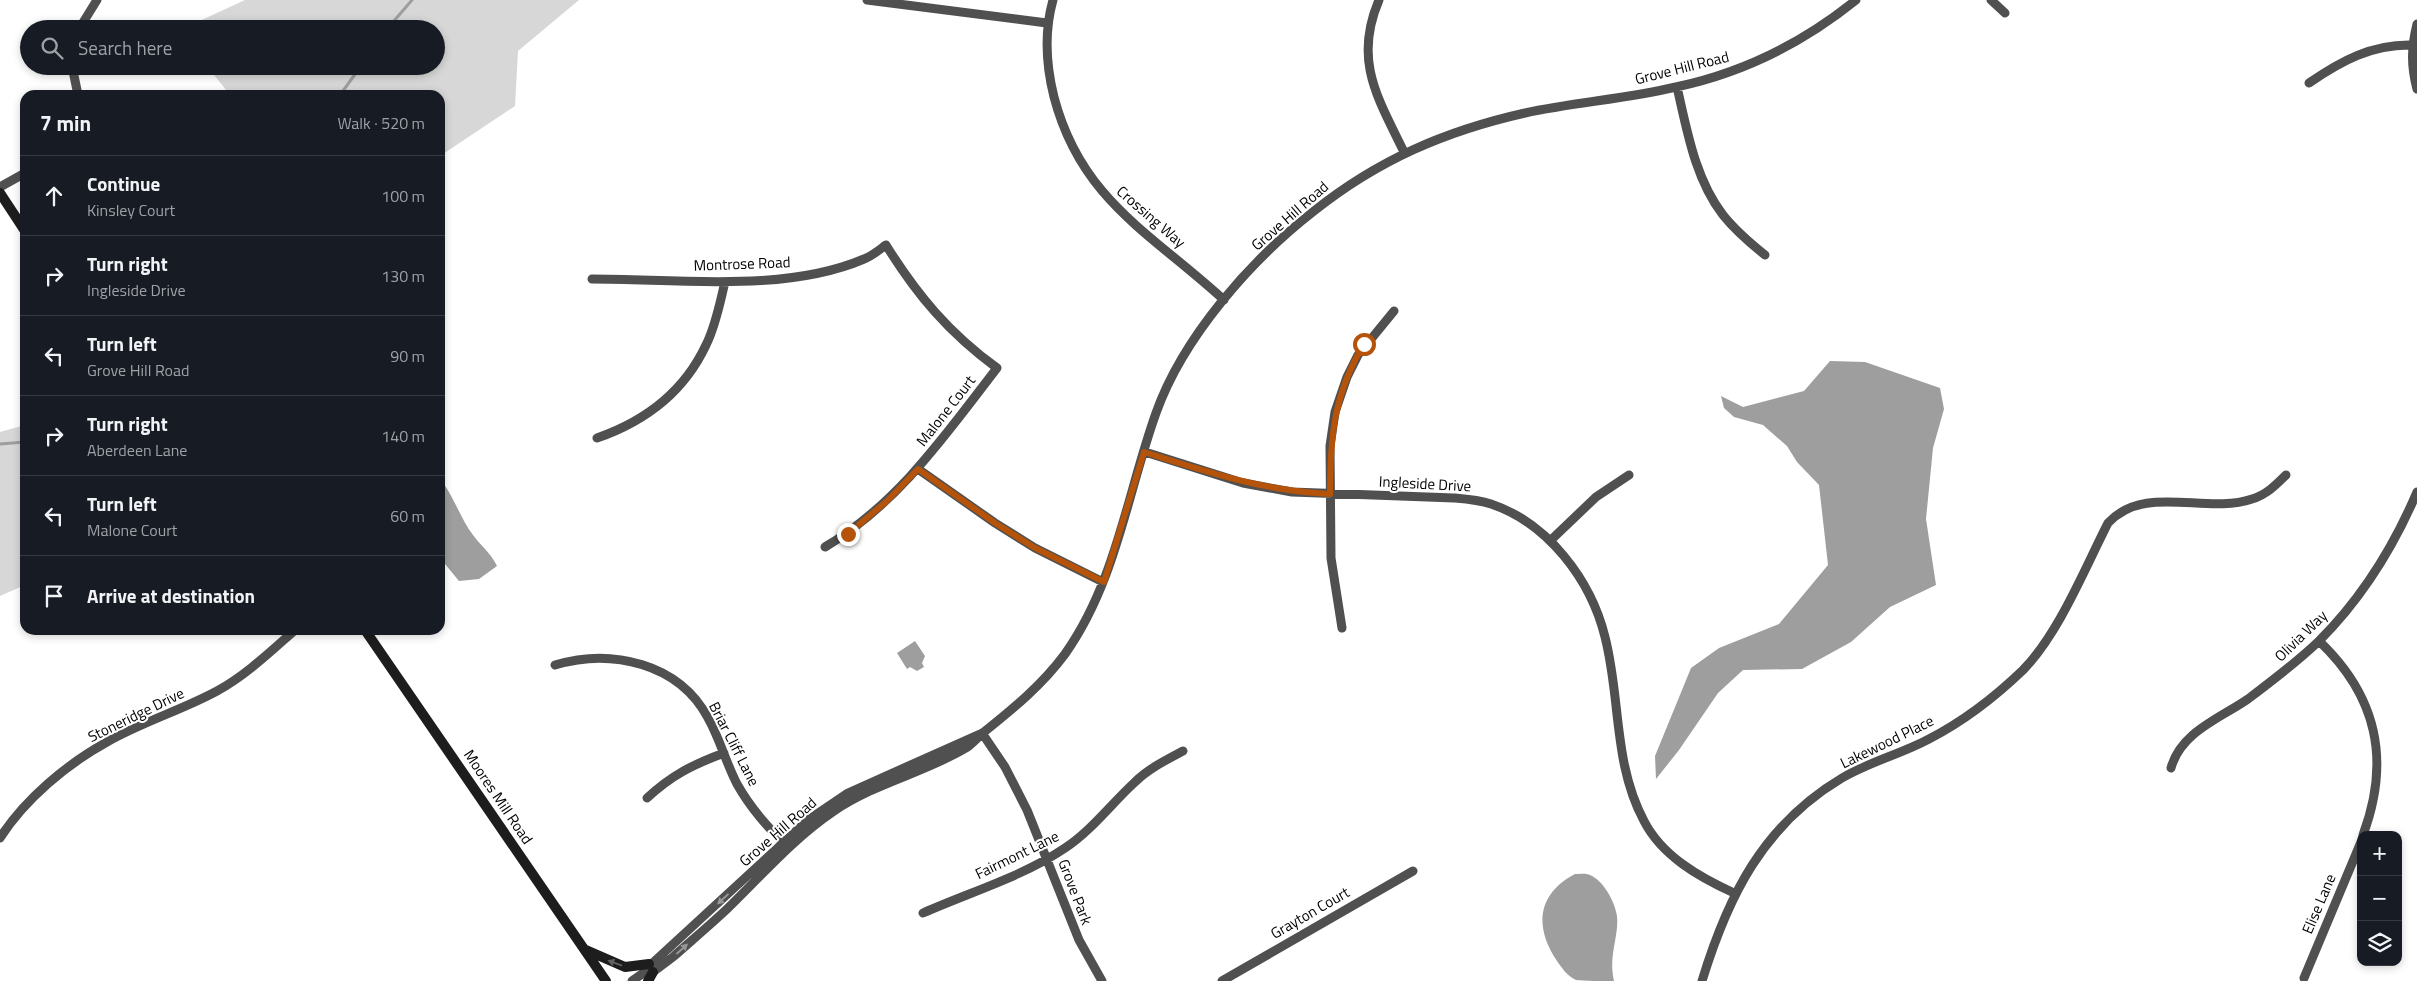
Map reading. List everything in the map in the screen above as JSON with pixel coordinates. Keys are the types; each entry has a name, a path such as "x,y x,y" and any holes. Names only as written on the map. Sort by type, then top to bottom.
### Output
{"street":[{"path":"84,20 97,0"},
{"path":"867,0 1047,23"},
{"name":"Crossing Way","path":"1053,0 1047,23 1048,69 1060,119 1070,142 1088,174 1102,193 1127,219 1192,271 1224,300"},
{"path":"1379,0 1371,22 1368,44 1368,68 1380,102 1404,152"},
{"name":"Grove Hill Road","path":"632,981 648,973 676,943 787,846 818,822 844,804 968,747 982,733 1014,710 1065,654 1085,622 1104,582 1157,410 1172,378 1197,335 1224,300 1268,250 1313,211 1352,182 1404,152 1480,125 1526,113 1676,87 1710,78 1768,55 1805,36 1856,0"},
{"path":"1991,0 2005,13"},
{"path":"2417,24 2412,45 2411,64 2417,89"},
{"path":"2309,83 2340,63 2376,48 2412,45"},
{"path":"74,75 77,90"},
{"path":"1676,87 1692,152 1710,194 1722,214 1765,255"},
{"path":"0,187 20,175"},
{"path":"0,193 20,223"},
{"name":"Montrose Road","path":"592,279 725,282 797,276 832,269 865,259 886,245 909,282 942,322 997,368"},
{"path":"597,438 643,418 687,376 706,345 725,282"},
{"path":"1342,628 1332,574 1330,446 1335,412 1347,377 1364,344 1394,311"},
{"name":"Malone Court","path":"826,548 848,534 874,512 918,469 997,368"},
{"name":"Ingleside Drive","path":"1144,452 1243,483 1292,492 1454,498 1479,501 1502,508 1551,540 1582,583 1597,612 1605,637 1626,779 1644,822 1658,842 1676,859 1707,880 1734,893"},
{"path":"918,469 1019,538 1104,582"},
{"name":"Lakewood Place","path":"1702,981 1734,893 1768,843 1812,799 1843,778 1930,739 1969,713 2024,669 2052,632 2108,523 2117,514 2138,504 2243,502 2265,493 2286,474"},
{"path":"1551,540 1596,497 1629,475"},
{"name":"Olivia Way","path":"2171,768 2174,755 2190,736 2266,685 2319,640 2380,564 2402,526 2417,492"},
{"name":"Stoneridge Drive","path":"0,838 26,806 60,774 88,753 108,741 223,688 265,657 289,635"},
{"name":"Moores Mill Road","path":"368,635 606,981"},
{"path":"2319,640 2342,664 2363,698 2376,746 2376,795 2364,831"},
{"name":"Briar Cliff Lane","path":"555,665 580,659 613,658 638,663 663,674 684,689 701,707 745,798 763,822 787,846"},
{"name":"Grove Park","path":"982,733 1005,767 1028,810 1079,940 1102,981"},
{"name":"Fairmont Lane","path":"923,913 1047,859 1084,834 1135,781 1182,751"},
{"path":"647,798 668,779 692,764 724,753"},
{"name":"Elise Lane","path":"2304,978 2357,852"},
{"name":"Grayton Court","path":"1222,981 1413,871"},
{"path":"584,950 625,967 648,973"}],"shaded area":[{"path":"245,0 579,0 518,51 515,106 445,153 445,90 226,90 214,75 445,75 445,20 202,20"},
{"path":"1830,361 1865,362 1940,388 1944,409 1933,448 1926,519 1936,585 1890,607 1851,642 1802,669 1743,670 1718,693 1679,750 1656,779 1655,756 1691,668 1719,648 1779,624 1828,565 1819,485 1797,462 1787,446 1763,425 1734,417 1724,408 1721,396 1743,407 1804,391"},
{"path":"20,426 20,587 0,596 0,432"},
{"path":"445,487 468,528 497,566 479,579 459,581 445,564"},
{"path":"915,641 925,656 922,663 924,667 917,671 910,667 907,669 897,653"},
{"path":"1575,874 1587,874 1595,878 1608,892 1614,905 1617,916 1617,932 1612,963 1614,981 1576,980 1565,972 1557,961 1545,936 1543,912 1547,901 1562,882"}],"waterway":[{"path":"395,20 412,0"},
{"path":"344,90 354,75"},
{"path":"0,444 20,442"}],"route":[{"path":"848,534 887,501 918,469 995,523 1035,548 1104,582 1144,452 1243,483 1292,492 1330,494 1330,446 1335,412 1347,377 1364,344"}]}
